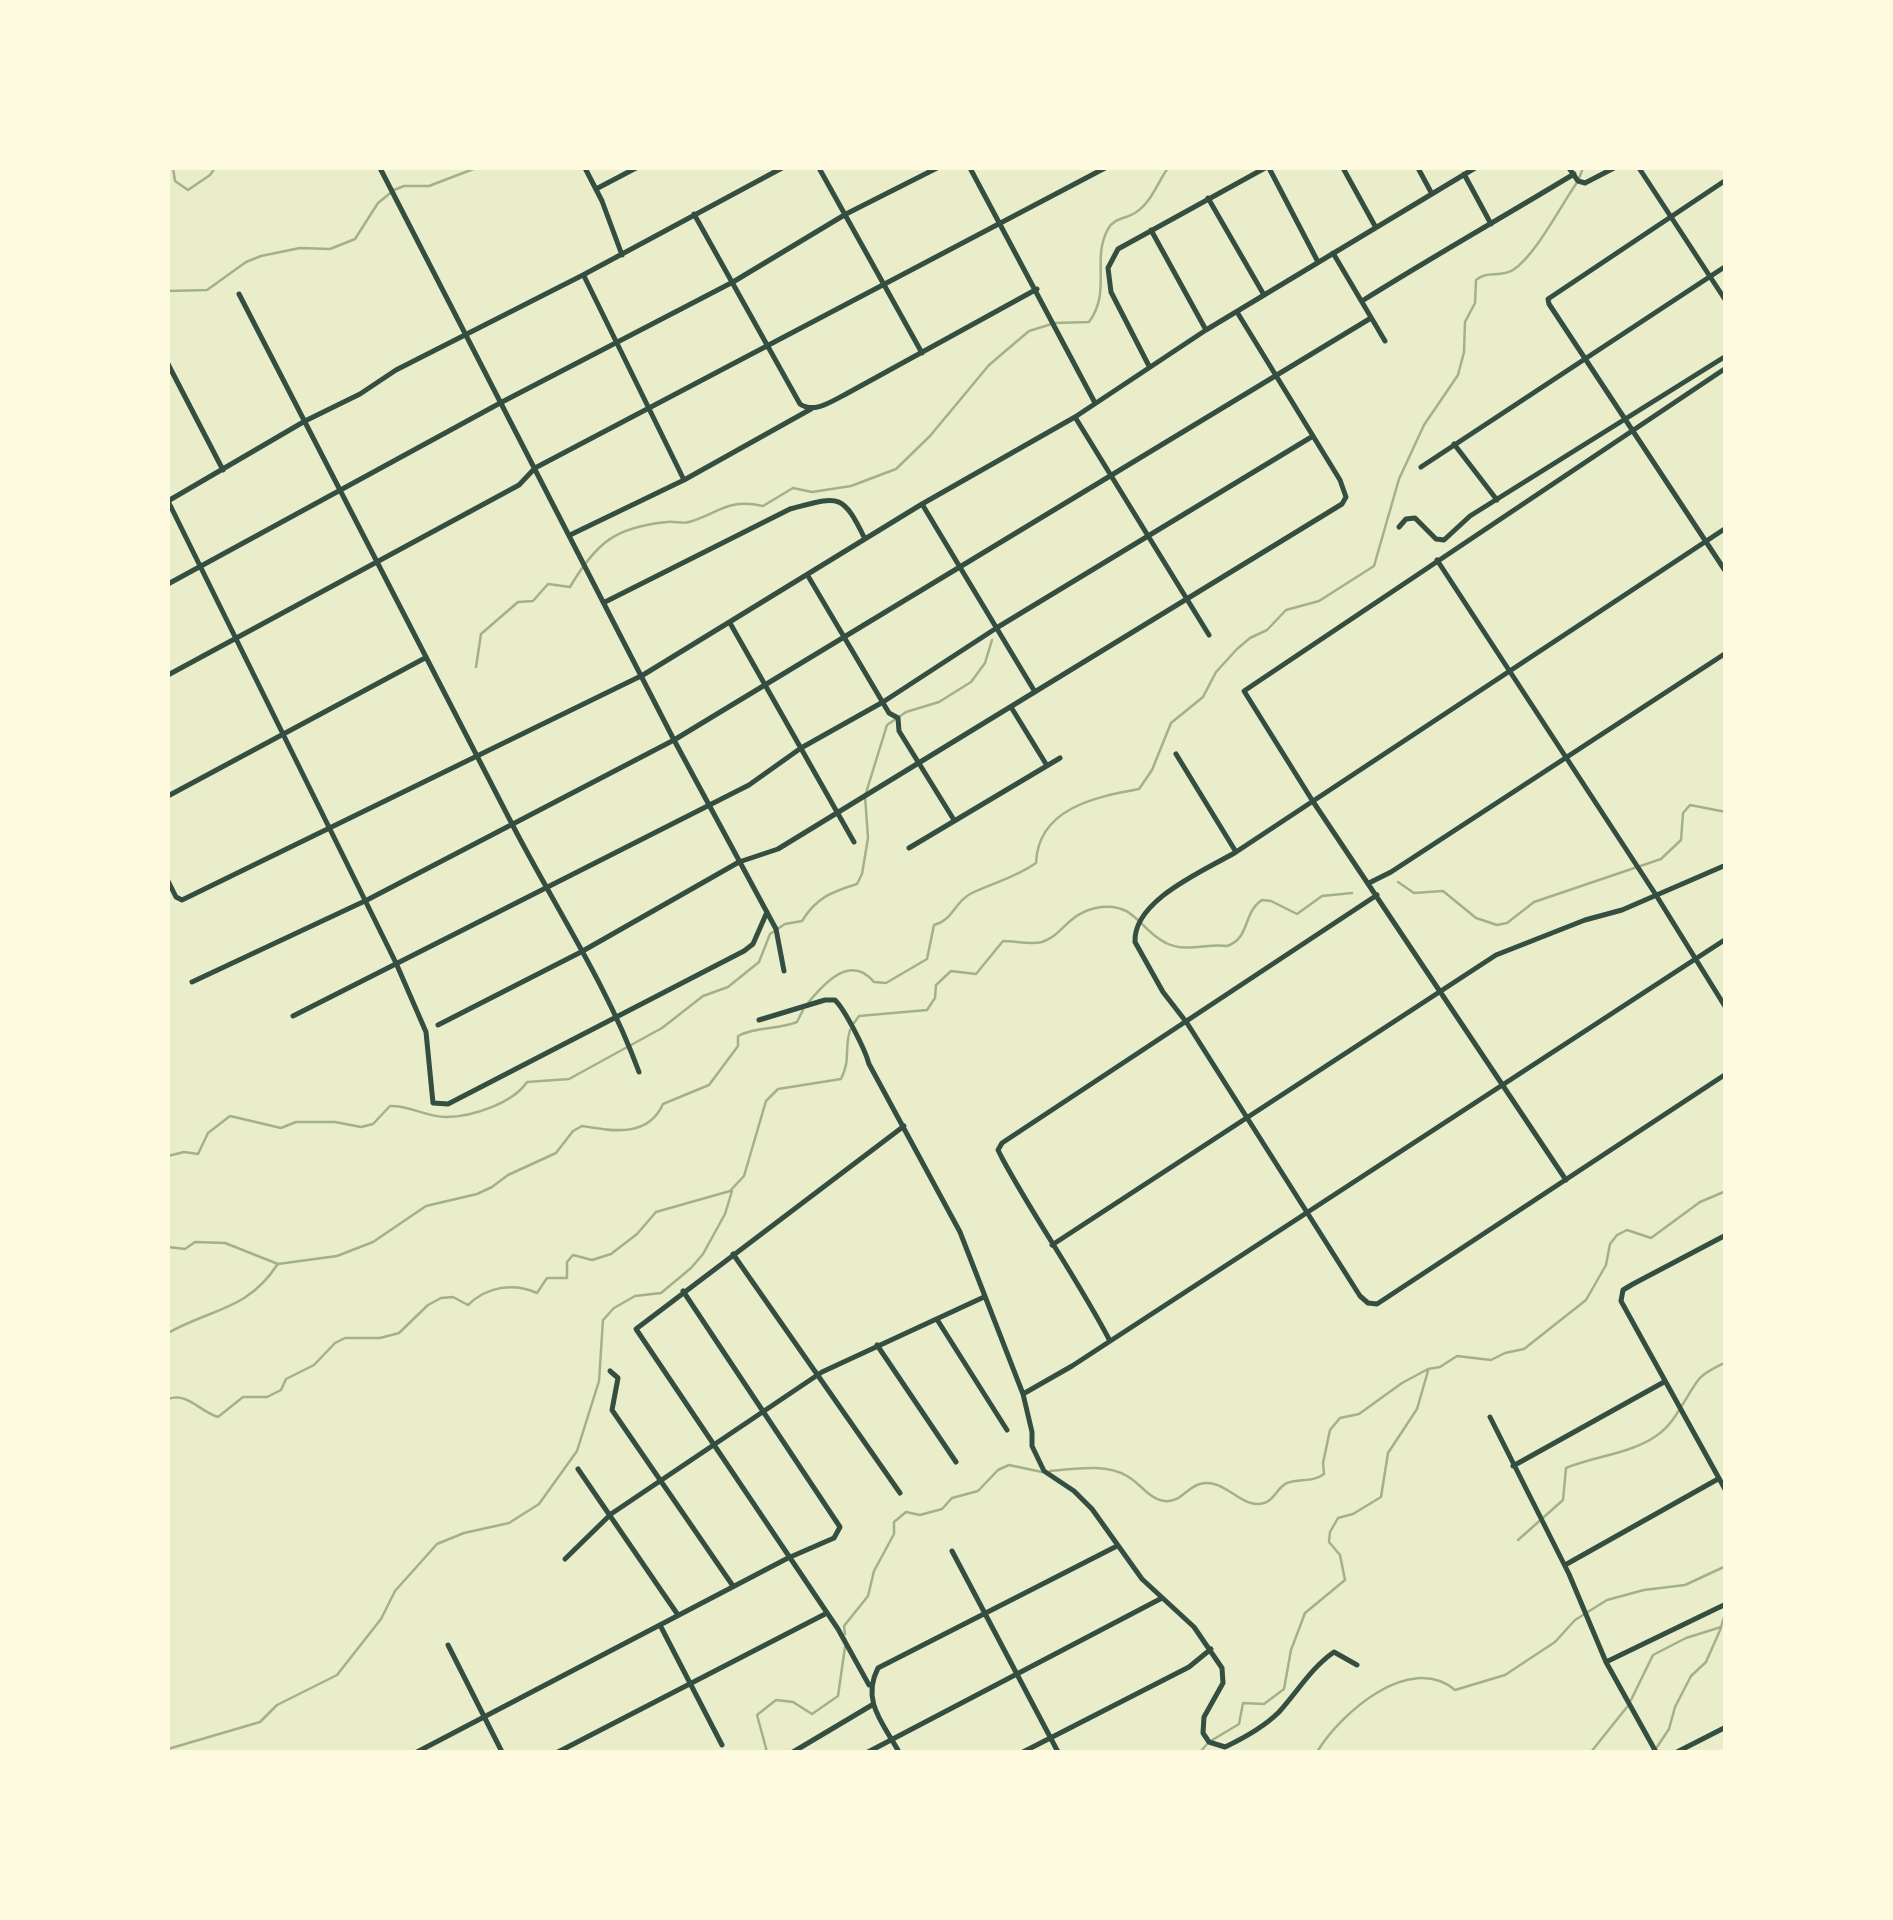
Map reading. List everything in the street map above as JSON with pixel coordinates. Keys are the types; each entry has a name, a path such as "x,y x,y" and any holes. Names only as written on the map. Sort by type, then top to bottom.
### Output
{"street":[{"path":"380,168 708,806 767,912 776,930 784,971"},
{"path":"585,168 622,254"},
{"path":"596,189 636,168"},
{"path":"767,912 753,944 744,951 448,1104 434,1102 426,1032 396,964 168,502 467,332 583,276 782,168"},
{"path":"820,168 922,353"},
{"path":"168,584 502,402 733,282 846,214 938,168"},
{"path":"970,168 1094,401"},
{"path":"168,674 518,486 536,468 1104,168"},
{"path":"1149,366 1111,292 1108,268 1118,249 1207,197 1267,168 1318,262"},
{"path":"1343,168 1375,228"},
{"path":"1418,168 1432,194"},
{"path":"168,881 176,897 182,900 643,675 922,504 1076,417 1094,401 1206,330 1475,168"},
{"path":"1362,301 1572,171 1584,183 1614,168"},
{"path":"1639,168 1726,301"},
{"path":"1464,174 1492,224"},
{"path":"1726,180 1548,299 1583,360 1726,572"},
{"path":"1207,197 1264,295"},
{"path":"694,214 800,404 811,408"},
{"path":"1151,230 1206,330"},
{"path":"1333,253 1384,341"},
{"path":"1422,467 1726,266"},
{"path":"583,276 684,480"},
{"path":"570,535 684,480 1037,289"},
{"path":"239,294 615,1018 639,1072"},
{"path":"438,1025 581,952 739,862 778,849 1342,504 1346,497 1340,480 1237,312"},
{"path":"192,982 367,900 674,740 1371,318"},
{"path":"1400,527 1406,519 1416,518 1436,539 1444,540 1470,516 1726,356"},
{"path":"168,364 223,470"},
{"path":"1566,1180 1312,800 1244,691 1726,368"},
{"path":"1076,417 1210,635"},
{"path":"293,1016 750,786 802,748 1313,436"},
{"path":"1454,444 1496,500"},
{"path":"605,602 790,509 823,500 837,500 850,508 865,539"},
{"path":"922,504 1035,692"},
{"path":"1726,528 1236,852 1158,899 1140,918 1135,934 1163,992 1187,1023 1360,1296 1368,1302 1377,1304 1726,1074"},
{"path":"1436,560 1726,1008"},
{"path":"808,575 882,702 898,718 900,730 954,820"},
{"path":"730,624 854,842"},
{"path":"1368,883 1391,872 1726,653"},
{"path":"168,796 426,657"},
{"path":"1011,707 1046,764"},
{"path":"1176,754 1236,852"},
{"path":"909,848 1060,758"},
{"path":"1052,1245 1496,955 1585,920 1622,910 1726,864"},
{"path":"1110,1341 1002,1158 998,1150 1002,1143 1377,895"},
{"path":"1023,1394 1726,938"},
{"path":"759,1020 825,1000 836,1000 844,1009 850,1029 865,1050 960,1232 1023,1394 1032,1446 1044,1472 1074,1491 1092,1509 1142,1579 1177,1609 1222,1668 1222,1683 1204,1717 1203,1733 1209,1742 1224,1747 1252,1734 1278,1713 1319,1662 1334,1652 1357,1665"},
{"path":"899,1752 873,1704 869,1685 827,1613 636,1329 904,1126"},
{"path":"1726,1235 1624,1290 1620,1301 1726,1491"},
{"path":"733,1254 900,1493"},
{"path":"417,1752 733,1586 834,1538 840,1527 683,1291"},
{"path":"565,1559 609,1514 818,1375 984,1297"},
{"path":"938,1321 1007,1430"},
{"path":"877,1345 956,1462"},
{"path":"610,1371 618,1378 612,1410 733,1586"},
{"path":"1514,1466 1664,1382"},
{"path":"1490,1417 1565,1566 1606,1662 1656,1752"},
{"path":"578,1469 678,1615"},
{"path":"1565,1566 1718,1479"},
{"path":"869,1685 878,1668 1118,1546"},
{"path":"952,1551 1058,1752"},
{"path":"868,1752 1162,1598"},
{"path":"1606,1662 1726,1604"},
{"path":"558,1752 827,1613"},
{"path":"660,1625 722,1745"},
{"path":"448,1645 502,1752"},
{"path":"1023,1752 1189,1667 1210,1649"},
{"path":"793,1752 873,1704"},
{"path":"1678,1752 1726,1727"}],"waterway":[{"path":"173,168 175,181 188,190 215,168"},
{"path":"168,291 207,290 261,256 300,248 330,249 355,239 378,203 394,190 429,186 476,168"},
{"path":"476,667 481,634 518,602 533,601 548,584 570,587 598,548 620,533 649,524 689,522 732,505 763,506 793,488 812,492 851,486 896,469 930,436 989,365 1029,331 1055,323 1089,322 1099,299 1101,252 1110,225 1141,209 1168,168"},
{"path":"808,1003 830,980 847,971 886,983 927,959 934,925 970,894 1036,863 1039,845 1058,818 1087,802 1139,789 1152,770 1171,723 1203,697 1216,672 1237,649 1267,630 1286,610 1319,601 1374,566 1399,479 1424,425 1458,375 1465,322 1475,303 1476,280 1508,272 1522,263 1548,229 1583,168"},
{"path":"168,1156 198,1154 208,1133 230,1116 281,1128 296,1122 361,1127 373,1124 390,1106 446,1117 479,1111 512,1096 527,1082 569,1079 662,1028 703,996 728,987 759,962 770,934 785,924 802,921 825,897 857,884 868,838 865,796 887,725 906,712 939,702 971,682 985,663 992,640"},
{"path":"1398,882 1414,893 1443,891 1476,918 1497,925 1507,923 1534,902 1661,859 1681,840 1683,813 1690,805 1726,812"},
{"path":"854,1023 859,1016 927,1010 935,998 936,985 951,971 976,974 1003,941 1042,942 1073,918 1101,907 1130,913 1157,938 1174,946 1227,946 1240,938 1252,911 1262,900 1297,914 1322,896 1352,893"},
{"path":"168,1247 185,1249 195,1242 225,1243 278,1264 337,1256 373,1242 426,1206 492,1187 508,1175 556,1153 573,1131 582,1126 628,1130 639,1127 656,1115 663,1104 709,1085 738,1046 738,1036 797,1022 803,1010"},
{"path":"168,1399 188,1400 218,1417 243,1397 267,1397 281,1390 286,1379 314,1365 345,1338 380,1338 399,1333 441,1298 453,1297 468,1305 500,1288 537,1293 547,1278 567,1278 567,1262 573,1255 592,1260 611,1254 637,1234 656,1212 730,1191 744,1176 766,1101 778,1089 841,1079 850,1030"},
{"path":"168,1749 260,1722 277,1705 337,1675 381,1619 395,1591 437,1544 509,1523 539,1504 577,1451 599,1381 603,1320 635,1296 661,1293 691,1268 725,1214 732,1191"},
{"path":"1050,1471 1109,1469 1165,1501 1209,1483 1248,1502 1264,1503 1287,1483 1324,1474 1330,1430 1340,1418 1359,1414 1402,1383 1457,1356 1491,1360 1524,1349 1586,1300 1617,1235 1627,1230 1651,1238 1700,1202 1726,1191"},
{"path":"168,1333 241,1300 266,1280 277,1265"},
{"path":"1518,1540 1563,1500 1566,1468 1635,1447 1656,1436 1675,1417 1699,1379 1726,1362"},
{"path":"1200,1752 1239,1724 1243,1703 1264,1704 1284,1689 1291,1650 1305,1613 1345,1580 1340,1555 1329,1542 1330,1532 1338,1518 1381,1497 1388,1453 1417,1409 1428,1371"},
{"path":"168,1427 168,1434"},
{"path":"845,1634 844,1626 868,1596 874,1571 894,1534 894,1522 906,1512 920,1515 942,1509 952,1498 978,1491 998,1470 1009,1465 1042,1472"},
{"path":"1317,1752 1342,1721 1377,1692 1417,1678 1437,1680 1455,1690 1505,1675 1555,1642 1575,1620 1607,1600 1685,1585 1726,1566"},
{"path":"1631,1700 1653,1655 1686,1638 1721,1627 1726,1610"},
{"path":"1657,1747 1669,1729 1691,1676 1706,1662 1721,1628"},
{"path":"767,1752 757,1715 776,1700 793,1702 812,1714 838,1696 845,1647"},
{"path":"1591,1752 1627,1707"}]}
